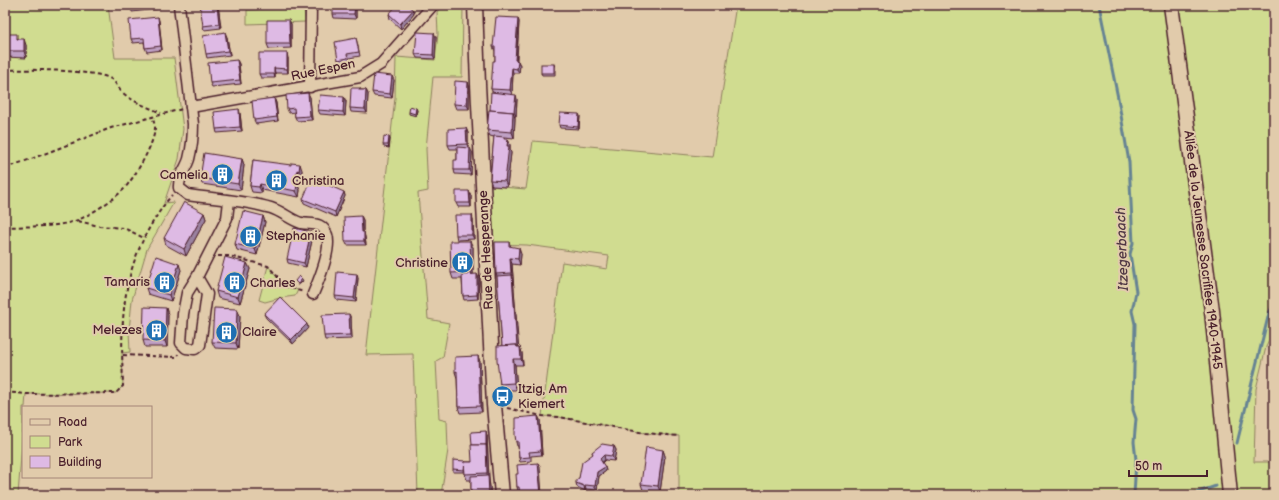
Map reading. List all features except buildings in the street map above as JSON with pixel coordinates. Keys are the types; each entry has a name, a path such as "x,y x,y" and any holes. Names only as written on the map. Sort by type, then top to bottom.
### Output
{"main road":[{"name":"Rue de Hesperange","path":"475,5 494,405 502,495"},
{"name":"Allée de la Jeunesse Sacrifiée 1940-1945","path":"1171,5 1212,311 1230,495"}],"street":[{"path":"179,5 191,107 193,142 189,160 178,182 179,188 188,195 272,208 301,223 317,224 323,228 327,235 325,264 313,294"},
{"path":"310,87 311,5"},
{"name":"Rue Espen","path":"191,107 360,77 381,64 433,5"},
{"path":"197,277 207,294 200,345 195,349 186,348 181,343 183,314 187,294 227,218 229,201"}],"path":[{"path":"5,70 20,69 76,72 103,76 111,79 122,92 162,113"},
{"path":"5,168 110,128 162,113 191,107"},
{"path":"5,227 61,224 92,214 123,190 146,157 151,146 155,127 152,116"},
{"path":"5,392 26,394 116,393 123,386 122,332 124,300 132,266 144,238 164,203 179,188"},
{"path":"77,220 99,226 124,228 144,238"},
{"path":"207,256 229,256 268,266 280,282 287,287 313,294"},
{"path":"122,355 177,357 181,343"},
{"path":"494,405 542,416 559,417 645,433 679,436"},
{"path":"1270,495 1274,487"}],"green space":[{"path":"5,5 108,5 115,58 174,58 183,129 179,159 164,203 174,202 147,249 132,300 129,331 130,352 122,353 123,386 116,393 26,394 25,406 22,406 22,443 18,495 5,495"},
{"path":"442,5 463,5 462,77 433,77 426,149 428,191 418,193 428,319 449,323 443,357 436,361 439,419 447,421 448,450 441,495 418,495 413,354 366,355 395,98 396,57 435,60 438,34 437,12"},
{"path":"736,5 1274,5 1274,330 1266,347 1256,389 1254,462 1271,462 1274,457 1274,495 679,495 679,436 645,433 559,417 542,416 562,262 607,269 609,256 527,245 492,244 490,186 526,189 533,141 712,157"},
{"path":"304,8 305,22 247,24 247,10"},
{"path":"268,266 283,284 298,290 295,296 265,302 259,300"}],"waterway":[{"name":"Itzegerbaach","path":"1099,5 1118,98 1129,162 1133,243 1130,254 1136,292 1132,311 1135,324 1133,410 1136,419 1134,442 1136,460 1134,495"},
{"path":"1237,443 1269,313 1274,304"},
{"path":"1190,495 1216,486"}],"place":[{"name":"Camelia","path":"223,175"},
{"name":"Christina","path":"277,181"},
{"name":"Stephanie","path":"251,236"},
{"name":"Christine","path":"463,263"},
{"name":"Tamaris","path":"165,282"},
{"name":"Charles","path":"234,283"},
{"name":"Melezes","path":"157,330"},
{"name":"Claire","path":"227,332"},
{"name":"Itzig, Am Kiemert","path":"503,396"}]}
